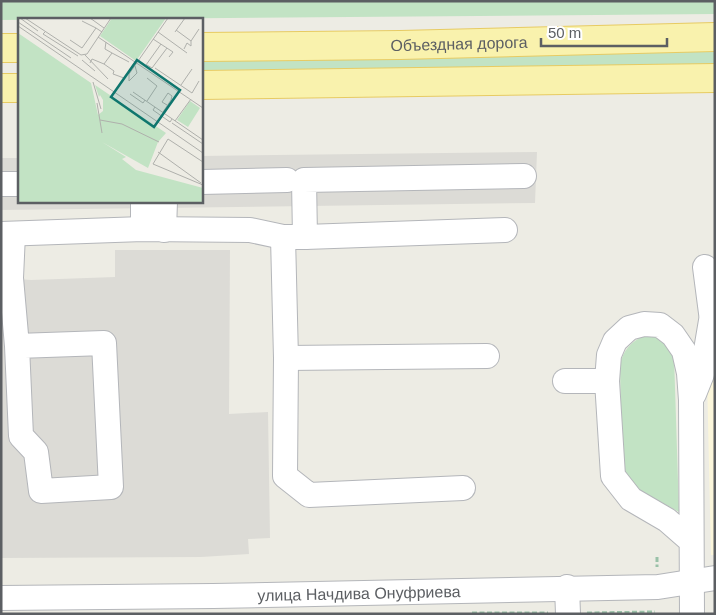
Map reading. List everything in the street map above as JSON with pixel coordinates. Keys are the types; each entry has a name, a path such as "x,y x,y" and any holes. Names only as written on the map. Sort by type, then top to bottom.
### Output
{"main road":[{"name":"Объездная дорога","path":"202,47 715,38"},
{"path":"1,48 18,48"},
{"path":"202,85 715,78"},
{"path":"1,88 18,88"}],"street":[{"path":"463,488 309,495 285,476 286,358 294,237 304,180 524,176"},
{"path":"202,182 287,180"},
{"path":"1,184 18,184"},
{"path":"143,202 154,229"},
{"path":"154,229 165,202"},
{"path":"17,346 104,343 111,487 41,491 36,452 20,436 17,346 7,234 154,229 250,230 294,237 505,230"},
{"path":"692,400 708,374 714,305 705,267"},
{"path":"691,541 668,520 631,499 613,476 607,381 609,356 615,341 630,328 644,324 660,325 673,335 684,351 689,373 692,400 692,614"},
{"path":"286,358 487,356"},
{"path":"565,381 607,381"},
{"name":"улица Начдива Онуфриева","path":"1,598 213,605 567,588 658,587 715,578"},
{"path":"567,588 568,613"}],"path":[{"path":"568,613 655,613 658,606"}],"shaded area":[{"path":"537,152 535,203 1,210 1,158 18,158 18,202 202,202 202,156"},
{"path":"115,250 230,250 229,414 268,412 270,538 248,539 249,554 201,557 1,558 1,286 4,278 31,280 115,277"},
{"path":"715,335 715,555 711,555 707,377"}],"green space":[{"path":"1,1 715,1 715,14 18,18 18,20 1,20"},
{"path":"715,49 715,67 202,70 202,53"},
{"path":"645,335 662,341 674,356 679,512 632,486 622,474 620,365 628,347"}]}
